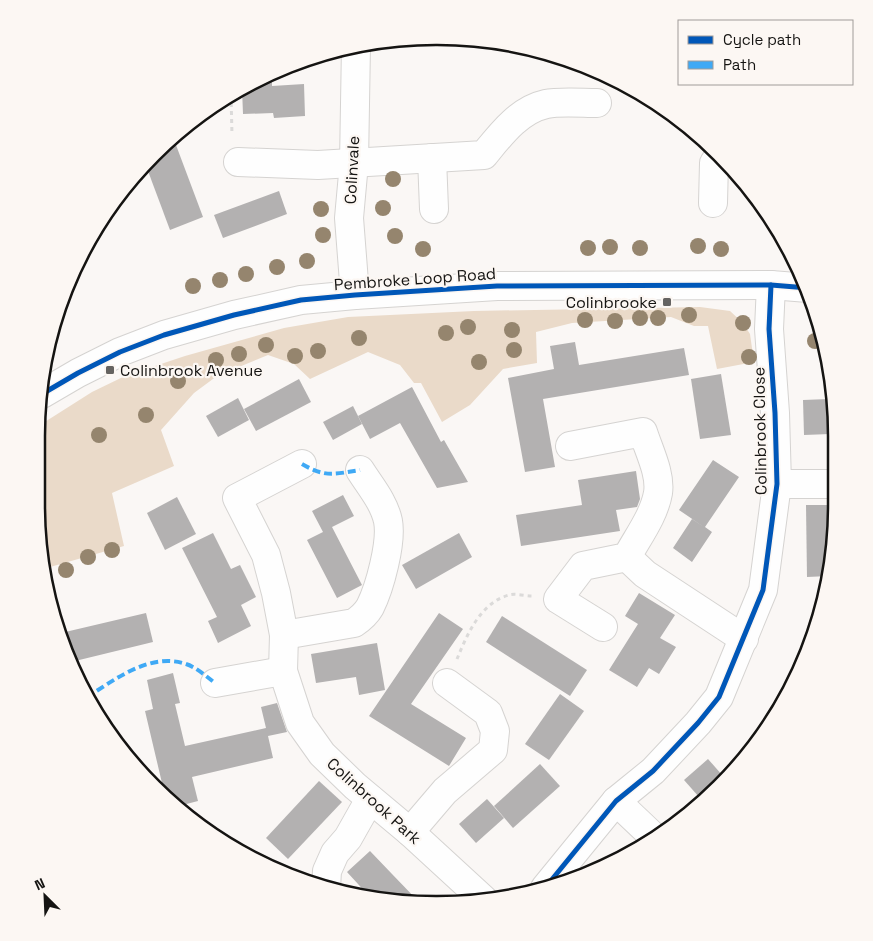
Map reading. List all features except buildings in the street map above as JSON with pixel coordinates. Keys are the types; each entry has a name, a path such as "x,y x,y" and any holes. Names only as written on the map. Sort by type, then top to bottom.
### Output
{"street":[{"name":"Colinvale","path":"355,295 350,218 354,163 356,54"},
{"path":"238,162 318,165 484,155 499,136 522,114 546,104 597,103"},
{"path":"432,158 434,209"},
{"path":"712,203 715,162"},
{"name":"Pembroke Loop Road","path":"48,391 120,352 164,335 244,312 302,300 497,286 771,285 798,287"},
{"name":"Colinbrook Close","path":"553,878 616,801 653,771 698,723 719,697 763,590 777,484 775,413 769,329 771,285"},
{"path":"570,446 643,432 656,473 658,493 650,516 626,557 583,566 558,599 603,627"},
{"name":"Colinbrook Park","path":"302,464 237,498 266,555 284,635 283,670 300,723 322,754 355,786 410,832 477,894"},
{"path":"284,635 354,623 362,617 369,607 382,570 389,537 388,520 381,502 360,470"},
{"path":"777,484 828,484"},
{"path":"626,557 645,574 744,639"},
{"path":"216,683 283,670"},
{"path":"410,832 445,791 493,750 495,731 488,713 447,683"},
{"path":"326,880 327,871 335,853 348,838 370,799"},
{"path":"616,801 650,833"}],"path":[{"path":"231,103 231,132 238,162"},
{"path":"447,683 475,621 495,602 510,594 558,599"}],"shaded area":[{"path":"700,307 730,311 743,323 750,334 754,362 717,369 708,326 694,326 671,317 572,323 536,332 537,363 503,369 470,405 442,422 421,383 414,383 400,365 368,352 310,379 294,364 268,355 217,376 194,393 161,430 174,466 112,493 124,546 50,567 45,504 46,421 92,392 125,376 185,356 284,328 348,317 474,311"}],"marked path":[{"path":"302,464 330,474 360,470"},
{"path":"93,693 134,669 159,662 173,661 190,665 215,683"}],"cycle path":[{"path":"48,391 120,352 164,335 234,315 301,300 497,286 771,285 798,287"},
{"path":"553,878 616,801 653,771 698,723 719,697 763,590 777,484 775,413 769,329 771,285"}],"place":[{"name":"Colinbrooke","path":"667,302"},
{"name":"Colinbrook Avenue","path":"110,370"}]}
